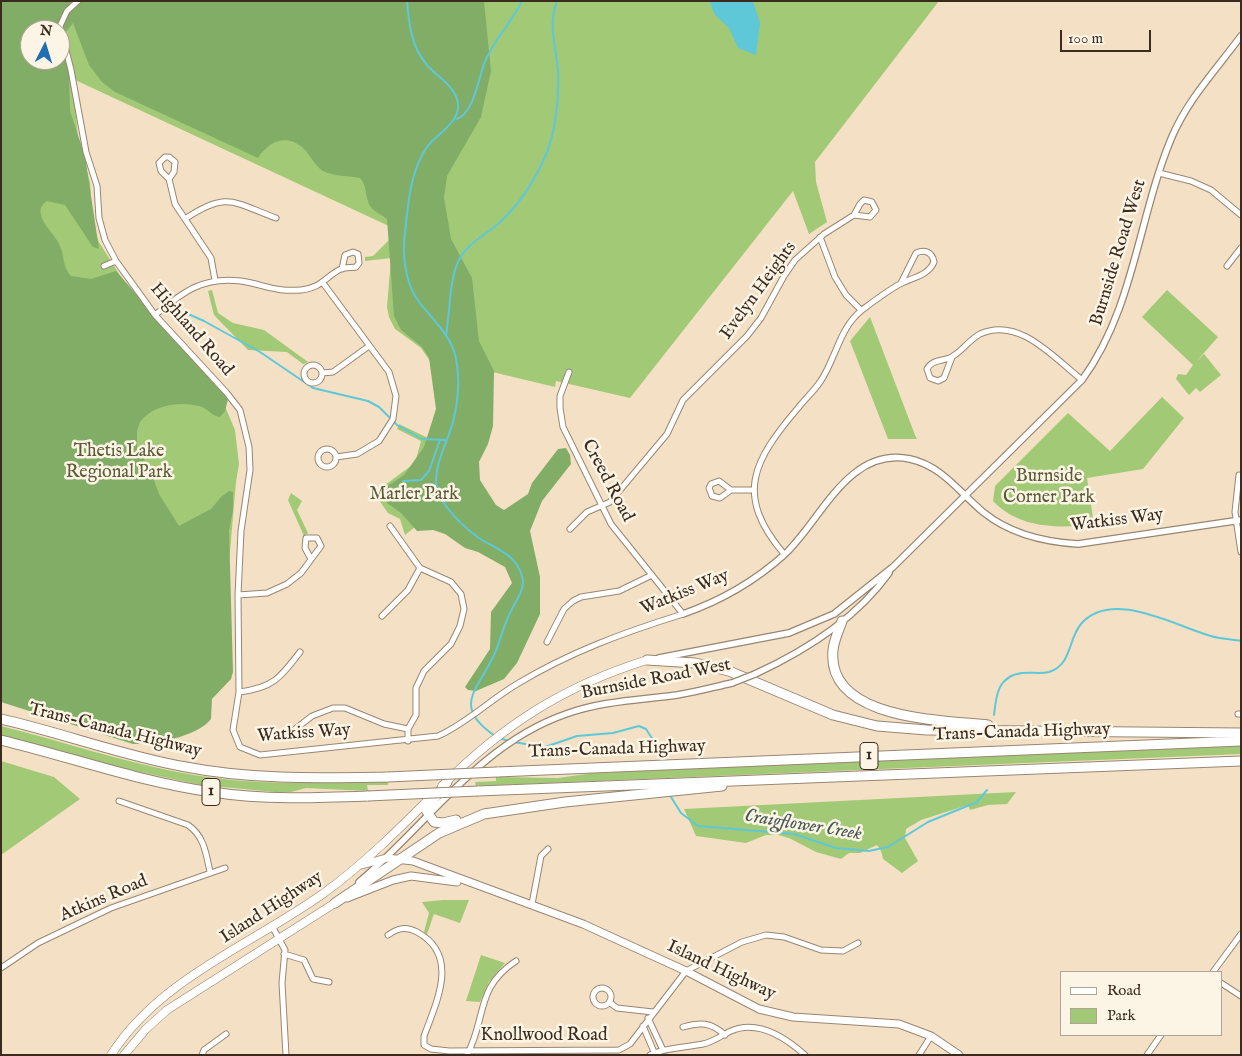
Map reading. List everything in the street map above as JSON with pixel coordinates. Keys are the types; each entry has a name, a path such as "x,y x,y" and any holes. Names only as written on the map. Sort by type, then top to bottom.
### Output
{"highway":[{"path":"842,621 833,652 836,672 848,691 868,706 901,714 1043,731"},
{"path":"647,660 695,663 729,671 832,715 877,726 918,729 1241,733"},
{"name":"Trans-Canada Highway","path":"1,719 142,758 200,770 272,777 388,777 1241,741"},
{"name":"Trans-Canada Highway","path":"1,740 148,780 213,792 288,797 368,796 1241,761"},
{"path":"447,782 426,810 434,822 443,823 484,814 565,802 772,780"},
{"path":"335,903 439,833 484,814"}],"main road":[{"name":"Burnside Road West","path":"361,865 487,744 530,712 571,690 616,670 647,660"},
{"name":"Island Highway","path":"111,1055 130,1030 164,997 323,894 361,865 387,858 400,859 426,866 583,924 686,971 758,1009 793,1018 899,1024 931,1036 959,1055"},
{"name":"Island Highway","path":"124,1055 146,1029 167,1010 335,903 393,880 410,876 438,878 475,885"}],"street":[{"name":"Highland Road","path":"78,1 67,11 60,26 71,70 86,152 97,186 99,218 105,240 116,261 155,315 226,392 240,410 249,447 250,470 241,531 238,595 239,692"},
{"name":"Burnside Road West","path":"647,660 790,633 834,614 893,568 1082,380 1104,347 1120,307 1170,140 1184,110 1241,36"},
{"path":"1159,172 1211,190 1241,215"},
{"path":"169,179 175,204 211,258 215,280"},
{"path":"185,219 203,207 217,201 231,201 276,218"},
{"name":"Evelyn Heights","path":"570,529 587,512 610,502 656,448 667,434 684,400 695,386 747,336 761,318 795,260 820,237 854,216"},
{"path":"820,237 835,278 846,295 861,310"},
{"path":"1227,266 1241,248"},
{"path":"784,554 762,523 754,490 756,473 763,453 774,436 820,382 849,324 861,310 901,284 917,278 932,266 934,262 930,254 925,251 916,253 901,284"},
{"path":"104,266 116,261"},
{"path":"155,315 182,292 215,280 241,281 273,290 303,290 323,284 342,269"},
{"path":"323,284 389,372 395,388 396,404 393,419 385,434 373,446 357,454 336,457"},
{"path":"952,357 944,378 938,381 930,378 927,372 931,364 952,357 978,335 993,330 1009,330 1024,335 1082,380"},
{"path":"322,373 333,372 368,346"},
{"name":"Creed Road","path":"569,372 560,396 561,418 600,505 611,524 683,614"},
{"name":"Watkiss Way","path":"239,692 233,723 235,738 240,747 260,755 408,741 438,736 463,722 516,684 575,652 618,635 683,614 731,593 767,569 784,554 802,536 842,484 860,469 876,462 904,458 938,470 992,518 1030,537 1056,543 1078,544 1238,521"},
{"path":"1240,475 1238,521 1241,552"},
{"path":"731,490 754,490"},
{"path":"390,526 420,568 451,582 461,594 464,608 460,626 451,644 424,671 416,688 416,715 408,729 408,741"},
{"path":"238,595 266,593 287,584 301,573 311,559"},
{"path":"382,616 408,590 420,568"},
{"name":"Burnside Road West","path":"335,903 387,858 491,754 522,734 566,714 605,703 677,695 732,683 755,674 796,654 842,621 882,583 893,568"},
{"path":"547,642 564,609 572,601 581,597 619,591 652,575"},
{"path":"239,692 259,690 272,684 300,652"},
{"path":"285,737 312,716 333,708 345,708 384,724 408,729"},
{"path":"119,801 188,825 197,832 204,846 210,872"},
{"path":"532,904 541,856 548,848"},
{"name":"Atkins Road","path":"1,968 38,943 111,908 225,868"},
{"path":"272,926 284,954 282,983 286,1055"},
{"name":"Knollwood Road","path":"388,935 403,927 412,929 432,944 443,965 442,980 424,1036 424,1045 431,1049 469,1052 588,1053 624,1048 686,971"},
{"path":"1214,971 1241,934"},
{"path":"686,971 742,942 766,935 784,937 821,950 843,951 858,943"},
{"path":"284,954 304,960 313,980 329,982"},
{"path":"469,1052 490,986 502,970 516,961"},
{"path":"1222,984 1241,996"},
{"path":"609,1002 617,1008 653,1012"},
{"path":"648,1018 662,1050"},
{"path":"682,1028 698,1023 708,1024 725,1034"},
{"path":"643,1026 652,1053 706,1044 739,1029 758,1028 787,1039 804,1055"},
{"path":"202,1055 204,1050 226,1034"},
{"path":"919,1055 931,1036"},
{"path":"1148,1055 1160,1036"}],"green space":[{"name":"Marler Park","path":"1,1 939,1 815,162 816,182 827,222 809,234 793,191 630,398 556,381 555,387 455,363 445,503 405,535 400,519 388,513 374,493 415,463 421,441 397,429 399,424 428,438 438,402 430,361 421,348 395,329 389,317 387,307 391,258 365,261 365,257 373,256 391,238 391,227 73,79 78,138 90,182 93,227 99,242 129,290 221,397 235,430 239,464 227,586 132,741"},
{"name":"Thetis Lake Regional Park","path":"1,1 484,1 491,71 481,117 447,176 444,198 451,239 472,278 479,341 494,371 493,426 488,444 479,462 480,480 496,505 504,510 528,494 532,483 558,449 566,448 570,455 571,464 542,501 530,531 540,577 540,614 517,663 504,679 476,691 468,690 465,687 490,649 491,612 512,583 505,567 478,552 465,548 445,534 433,530 417,531 401,513 387,503 386,487 404,475 424,447 436,409 429,358 422,347 401,330 394,316 387,219 370,206 360,178 325,172 316,165 304,149 291,141 285,140 273,143 258,158 115,92 102,82 89,65 73,23 70,27 70,20 20,20 20,70 69,71 70,111 85,156 99,249 93,247 65,205 47,201 40,211 45,223 58,241 68,273 71,276 91,279 116,271 228,399 225,411 220,417 202,407 192,405 175,404 159,408 145,416 140,422 137,431 137,448 150,469 159,494 179,526 211,509 229,491 233,492 233,510 229,531 233,672 231,679 212,699 211,719 205,725 186,735 175,738 152,743 133,744 1,702"},
{"path":"212,290 218,313 233,323 264,330 308,362 303,364 287,352 248,350 214,315 208,291"},
{"path":"1167,290 1218,337 1196,362 1204,354 1221,375 1200,392 1196,388 1189,395 1176,379 1178,374 1186,375 1193,365 1142,317"},
{"path":"870,317 917,439 888,439 850,341"},
{"name":"Burnside Corner Park","path":"1162,397 1184,418 1143,469 1087,478 1094,525 1053,526 1027,522 1015,517 993,501 995,486 1068,413 1110,451"},
{"path":"291,493 302,501 297,510 308,533 304,536 288,500"},
{"path":"1,726 121,759 194,775 266,782 388,781 388,785 367,785 368,791 306,788 291,792 275,792 201,785 126,769 1,735"},
{"path":"1241,745 1241,754 476,786 475,782 496,781 496,777 558,778 593,773"},
{"path":"1,761 54,777 80,799 1,855"},
{"path":"1016,792 1007,804 988,805 970,810 968,805 921,820 906,829 905,838 918,861 902,873 883,859 877,845 860,853 849,853 841,859 816,852 789,838 778,835 766,835 746,843 696,836 684,809"},
{"path":"469,900 460,923 434,914 427,934 424,932 429,913 422,902"},
{"path":"481,955 505,963 489,982 480,1002 466,1001"}],"water":[{"path":"709,1 753,1 760,23 756,55 738,48 729,28 715,15"}],"waterway":[{"name":"Craigflower Creek","path":"407,1 410,27 417,50 427,65 454,92 458,104 458,111 452,122 431,142 421,156 413,177 404,242 404,259 410,286 419,302 450,342 456,358 458,382 456,407 453,422 438,464 437,491 439,497 449,510 465,527 479,538 505,553 515,562 523,581 522,590 508,616 496,650 472,697 471,706 474,716 495,736"},
{"path":"457,119 468,110 488,55 522,1"},
{"path":"446,335 453,277 462,254 498,224 520,200 538,172 550,143 555,123 558,92 558,73 553,37 553,20 557,1"},
{"path":"170,306 204,321 260,352 313,388 368,401 379,407 397,425 422,439 446,440"},
{"path":"403,481 421,480 429,471 440,440"},
{"name":"Craigflower Creek","path":"994,715 997,694 1003,682 1014,675 1046,673 1056,669 1066,658 1081,624 1094,614 1110,609 1145,613 1214,637 1241,641"},
{"name":"Craigflower Creek","path":"513,742 545,747 577,736 613,733 639,726 646,729 653,740 655,753"},
{"name":"Craigflower Creek","path":"499,738 509,741"},
{"name":"Craigflower Creek","path":"671,797 681,813 698,826 794,834 836,848 869,851 888,847 928,822 977,802 987,790"}]}
